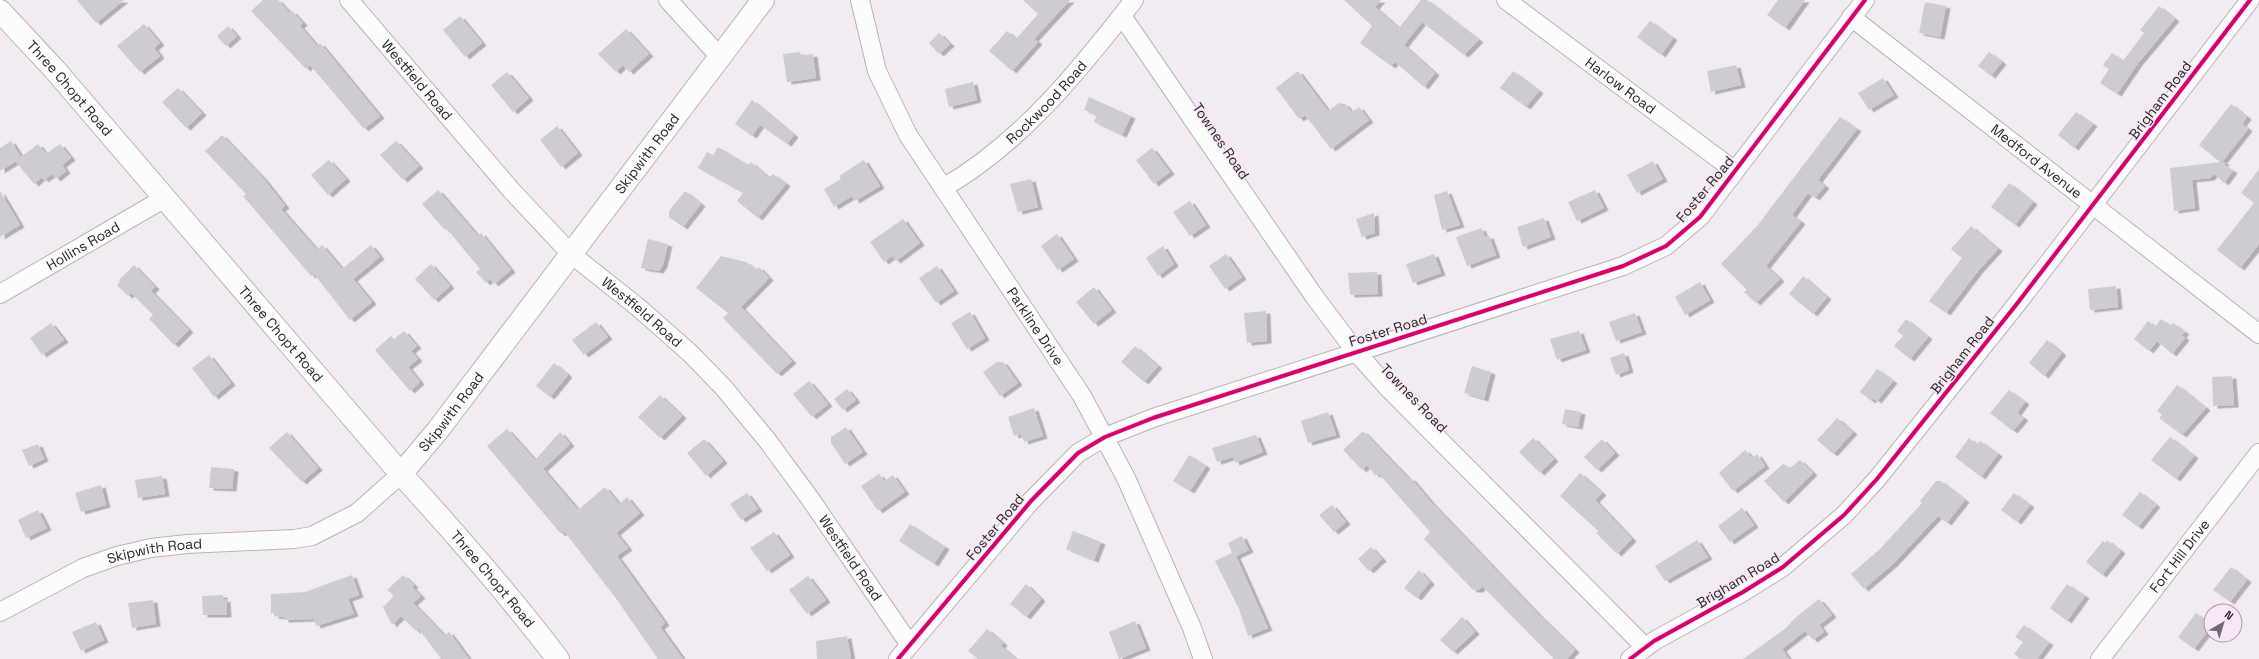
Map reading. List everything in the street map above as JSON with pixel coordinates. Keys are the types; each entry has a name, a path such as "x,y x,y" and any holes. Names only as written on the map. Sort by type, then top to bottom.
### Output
{"main road":[{"name":"Skipwith Road","path":"401,474 438,430 763,0"},
{"name":"Three Chopt Road","path":"0,10 55,70 401,474 522,612 558,659"}],"street":[{"name":"Westfield Road","path":"349,0 511,190 571,254 680,344 723,387 767,440 811,500 910,645"},
{"path":"668,0 720,57"},
{"name":"Parkline Drive","path":"860,0 878,71 892,105 908,135 1078,389 1105,437 1126,478 1192,628 1203,659"},
{"name":"Rockwood Road","path":"943,188 966,175 1027,124 1095,51 1134,0"},
{"name":"Harlow Road","path":"1506,0 1735,171"},
{"name":"Foster Road","path":"898,659 1032,501 1078,453 1105,437 1153,418 1550,290 1649,255 1683,233 1700,217 1865,0"},
{"name":"Brigham Road","path":"1630,659 1645,647 1743,592 1783,567 1844,515 1877,479 1923,422 2092,206 2250,0"},
{"name":"Townes Road","path":"1122,16 1314,296 1356,352 1389,389 1645,647"},
{"name":"Medford Avenue","path":"1851,17 2092,206 2259,334"},
{"name":"Hollins Road","path":"0,294 165,198"},
{"name":"Fort Hill Drive","path":"2100,659 2259,453"},
{"name":"Skipwith Road","path":"0,612 83,568 117,556 151,548 187,544 294,539 312,536 357,513 401,474"}],"building":[{"path":"77,0 124,0 96,23"},
{"path":"263,0 278,0 290,13 292,11 303,23 300,26 317,46 320,43 380,116 364,129 310,65 306,69 251,11"},
{"path":"1023,0 1070,0 1034,39 1038,42 1012,71 989,51 1007,31 1016,39 1038,14"},
{"path":"1344,0 1381,0 1375,7 1399,28 1421,0 1427,0 1479,40 1464,55 1422,22 1404,45 1435,73 1424,87 1395,62 1391,66 1360,43 1372,26"},
{"path":"1778,0 1805,0 1785,28 1767,15"},
{"path":"1925,2 1946,6 1940,37 1919,33"},
{"path":"2159,6 2175,19 2138,63 2117,94 2100,83 2109,69 2103,65 2112,53 2123,61 2144,33 2140,30"},
{"path":"460,16 482,43 465,57 443,30"},
{"path":"1650,21 1673,38 1661,55 1637,37"},
{"path":"144,24 160,43 154,48 160,56 140,72 117,46"},
{"path":"228,26 237,36 226,46 217,36"},
{"path":"626,29 649,54 629,72 623,65 616,72 598,54"},
{"path":"939,33 950,44 939,54 929,43"},
{"path":"800,52 801,56 813,54 816,78 787,82 783,54"},
{"path":"1989,52 2002,62 1991,76 1978,66"},
{"path":"1736,65 1741,85 1711,92 1707,71"},
{"path":"1298,71 1328,111 1339,103 1345,104 1351,112 1359,107 1369,120 1331,149 1305,115 1299,119 1276,88"},
{"path":"1513,71 1539,91 1526,107 1500,88"},
{"path":"507,72 529,98 513,112 491,85"},
{"path":"1883,78 1894,95 1869,110 1858,93"},
{"path":"973,82 977,100 949,107 945,89"},
{"path":"178,88 202,113 186,128 162,102"},
{"path":"1089,97 1131,116 1122,135 1094,122 1097,115 1084,110"},
{"path":"752,100 794,135 787,144 760,125 752,136 735,124"},
{"path":"2231,104 2247,117 2242,124 2248,129 2222,162 2226,162 2223,164 2233,171 2224,183 2214,174 2210,178 2192,180 2195,208 2174,211 2170,168 2220,162 2199,145"},
{"path":"2076,112 2093,124 2074,148 2058,135"},
{"path":"1840,117 1857,129 1818,180 1825,186 1815,198 1808,193 1792,215 1801,222 1766,266 1780,279 1756,303 1744,292 1747,290 1721,264 1757,226"},
{"path":"557,126 578,153 561,167 540,140"},
{"path":"222,135 264,179 285,206 281,209 317,250 322,245 342,269 371,245 380,257 353,279 372,302 350,320 314,274 311,276 243,196 246,194 205,151"},
{"path":"11,141 21,157 38,144 46,154 60,144 71,158 62,165 66,171 56,179 52,174 44,180 42,177 34,184 16,162 18,160 0,171 0,148"},
{"path":"396,141 419,166 403,180 380,155"},
{"path":"718,147 748,165 751,162 769,178 773,174 786,184 758,218 737,201 743,193 698,168 707,152 713,155"},
{"path":"1152,148 1170,172 1154,184 1136,160"},
{"path":"329,160 346,179 328,195 311,175"},
{"path":"864,160 880,186 855,201 852,196 834,207 824,189 841,179 839,176"},
{"path":"1653,161 1663,179 1637,193 1627,175"},
{"path":"2259,169 2259,244 2240,268 2217,250 2254,203 2241,193"},
{"path":"1031,179 1038,207 1018,212 1010,184"},
{"path":"2009,183 2033,202 2015,225 1991,207"},
{"path":"438,190 478,236 481,233 511,270 494,284 490,279 486,283 476,272 480,269 447,229 445,230 422,204"},
{"path":"1595,190 1604,208 1577,221 1568,202"},
{"path":"0,191 20,225 0,237"},
{"path":"685,191 701,204 683,227 669,217 669,211"},
{"path":"1447,191 1460,225 1442,230 1434,195"},
{"path":"1190,201 1206,225 1190,236 1173,212"},
{"path":"1374,213 1375,233 1362,237 1356,219"},
{"path":"1544,218 1551,237 1523,247 1517,227"},
{"path":"903,219 920,243 896,261 892,256 884,262 870,242"},
{"path":"1971,226 1998,249 1978,271 1946,313 1929,301 1962,258 1951,249"},
{"path":"1481,228 1485,237 1489,236 1496,255 1467,266 1456,237"},
{"path":"1057,234 1074,259 1058,270 1041,246"},
{"path":"648,239 668,244 663,265 659,271 641,268"},
{"path":"1163,246 1174,264 1158,276 1146,258"},
{"path":"1226,254 1242,277 1225,289 1209,266"},
{"path":"1434,254 1441,273 1413,283 1406,264"},
{"path":"721,256 746,262 756,270 759,267 769,278 741,307 792,361 777,374 723,318 728,313 696,288"},
{"path":"431,264 450,286 434,300 415,279"},
{"path":"134,265 155,287 151,291 189,330 174,345 149,319 153,315 131,293 128,296 117,285 120,282 119,280"},
{"path":"937,266 954,291 936,303 919,278"},
{"path":"1377,272 1378,294 1350,295 1348,273"},
{"path":"1803,276 1827,297 1813,314 1789,294"},
{"path":"1700,282 1710,300 1685,315 1675,297"},
{"path":"2116,286 2118,307 2090,310 2088,289"},
{"path":"1094,287 1112,310 1094,324 1076,302"},
{"path":"1266,311 1267,341 1247,343 1244,313"},
{"path":"970,312 985,338 967,349 951,323"},
{"path":"1635,313 1642,332 1616,341 1609,322"},
{"path":"1906,319 1928,337 1910,359 1894,346 1903,336 1897,331"},
{"path":"2161,319 2171,326 2173,323 2185,332 2182,335 2185,338 2172,354 2157,341 2149,351 2134,339 2148,321 2155,327"},
{"path":"596,322 608,337 584,355 572,340"},
{"path":"51,323 64,340 42,355 30,338"},
{"path":"404,331 417,346 411,351 418,359 408,367 420,382 410,391 375,350 391,336 394,339"},
{"path":"1579,331 1586,350 1557,360 1550,339"},
{"path":"2047,340 2062,353 2044,376 2029,363"},
{"path":"1135,346 1158,366 1144,382 1121,362"},
{"path":"1624,353 1629,370 1616,375 1610,358"},
{"path":"209,355 231,383 214,397 192,368"},
{"path":"997,362 1003,362 1018,383 1000,396 983,372"},
{"path":"554,363 568,375 550,397 536,386"},
{"path":"1472,366 1491,372 1484,399 1464,393"},
{"path":"1877,369 1893,381 1877,401 1873,398 1871,401 1860,392"},
{"path":"2232,376 2234,405 2213,406 2212,377"},
{"path":"809,381 828,404 812,417 793,394"},
{"path":"2177,385 2206,408 2182,435 2159,418 2162,415 2157,411"},
{"path":"847,389 856,400 843,410 834,399"},
{"path":"2009,390 2025,402 2017,413 2024,418 2013,431 1990,413"},
{"path":"660,395 682,416 660,438 638,417"},
{"path":"1034,408 1043,436 1024,442 1021,434 1014,436 1008,417"},
{"path":"1565,409 1581,412 1578,427 1562,424"},
{"path":"1328,412 1336,435 1308,443 1301,421"},
{"path":"1837,418 1853,432 1833,454 1817,440"},
{"path":"846,427 863,452 845,464 831,443 831,437"},
{"path":"507,429 535,460 560,432 570,444 543,469 578,510 605,487 619,504 627,497 640,513 616,533 628,548 617,556 665,623 660,627 683,659 658,659 617,600 564,531 561,534 487,446"},
{"path":"1363,431 1409,479 1411,478 1430,501 1539,615 1575,650 1567,659 1554,659 1482,586 1479,590 1473,590 1424,539 1430,532 1379,474 1375,475 1367,465 1362,470 1343,450"},
{"path":"287,432 318,468 302,482 269,448"},
{"path":"1256,435 1263,452 1235,463 1233,457 1217,462 1212,448"},
{"path":"2170,437 2194,456 2176,479 2151,460"},
{"path":"1533,438 1554,459 1540,473 1519,452"},
{"path":"1969,438 1977,445 1980,441 1998,454 1981,477 1955,457"},
{"path":"704,439 723,461 706,476 687,453"},
{"path":"1602,439 1615,453 1597,470 1584,457"},
{"path":"38,444 44,459 29,466 22,450"},
{"path":"1745,450 1752,458 1757,454 1765,466 1733,491 1719,473"},
{"path":"1189,455 1206,466 1190,491 1173,481"},
{"path":"1800,460 1813,473 1784,502 1764,481 1783,464 1790,468"},
{"path":"211,467 234,469 232,489 209,488"},
{"path":"1580,473 1602,493 1595,500 1632,539 1617,554 1596,533 1598,531 1560,496"},
{"path":"879,474 884,481 893,475 905,492 878,511 861,486"},
{"path":"162,476 165,494 138,498 135,480"},
{"path":"1936,481 1941,481 1965,500 1947,523 1938,516 1893,564 1864,589 1851,574 1880,549 1922,503 1920,501"},
{"path":"101,485 106,505 81,512 75,493"},
{"path":"2140,492 2156,505 2138,527 2122,515"},
{"path":"747,493 758,509 741,520 730,504"},
{"path":"2014,493 2030,505 2017,522 2001,510"},
{"path":"1332,505 1346,522 1334,532 1319,515"},
{"path":"1742,508 1754,525 1730,542 1718,526"},
{"path":"38,510 47,528 26,538 18,520"},
{"path":"910,524 945,547 934,564 899,541"},
{"path":"1073,531 1101,542 1094,560 1066,549"},
{"path":"774,532 790,555 767,571 750,548"},
{"path":"1242,536 1249,550 1236,556 1268,628 1248,636 1239,609 1215,561 1232,553 1228,543"},
{"path":"1697,540 1708,557 1665,581 1655,566"},
{"path":"2107,540 2121,551 2102,575 2086,562 2103,541 2105,543"},
{"path":"1371,547 1382,559 1369,571 1358,559"},
{"path":"2231,567 2247,580 2230,602 2213,590"},
{"path":"1419,570 1430,582 1417,598 1404,588"},
{"path":"352,575 359,595 348,599 354,614 316,626 314,619 284,620 284,617 274,616 274,613 271,614 271,594 305,592"},
{"path":"403,575 414,585 412,587 421,596 413,603 444,635 449,632 469,659 441,659 418,628 416,631 401,616 392,625 383,607 393,595 387,590"},
{"path":"808,576 826,600 807,614 789,590"},
{"path":"1026,584 1041,599 1026,617 1010,604"},
{"path":"2067,584 2085,596 2067,621 2050,608"},
{"path":"223,595 223,600 226,599 227,615 203,615 202,596"},
{"path":"1819,599 1832,615 1819,625 1824,632 1813,640 1805,631 1782,649 1789,659 1743,659 1786,628 1795,618"},
{"path":"153,600 156,624 132,628 128,603"},
{"path":"2196,613 2203,618 2203,637 2194,649 2178,637"},
{"path":"1462,617 1475,632 1453,652 1440,640"},
{"path":"1135,621 1146,648 1119,659 1109,632"},
{"path":"96,622 104,640 81,651 72,632"},
{"path":"2024,625 2049,643 2037,659 2021,659 2014,654 2023,642 2015,637"},
{"path":"987,629 1003,643 1001,646 1016,659 978,659 968,651"},
{"path":"847,636 851,659 817,659 816,641"}],"cycle path":[{"path":"898,659 1031,501 1078,453 1105,437 1153,418 1623,266 1666,246 1700,217 1865,0"},
{"path":"1630,659 1654,641 1743,592 1783,567 1844,515 1877,479 2016,305 2250,0"}]}
